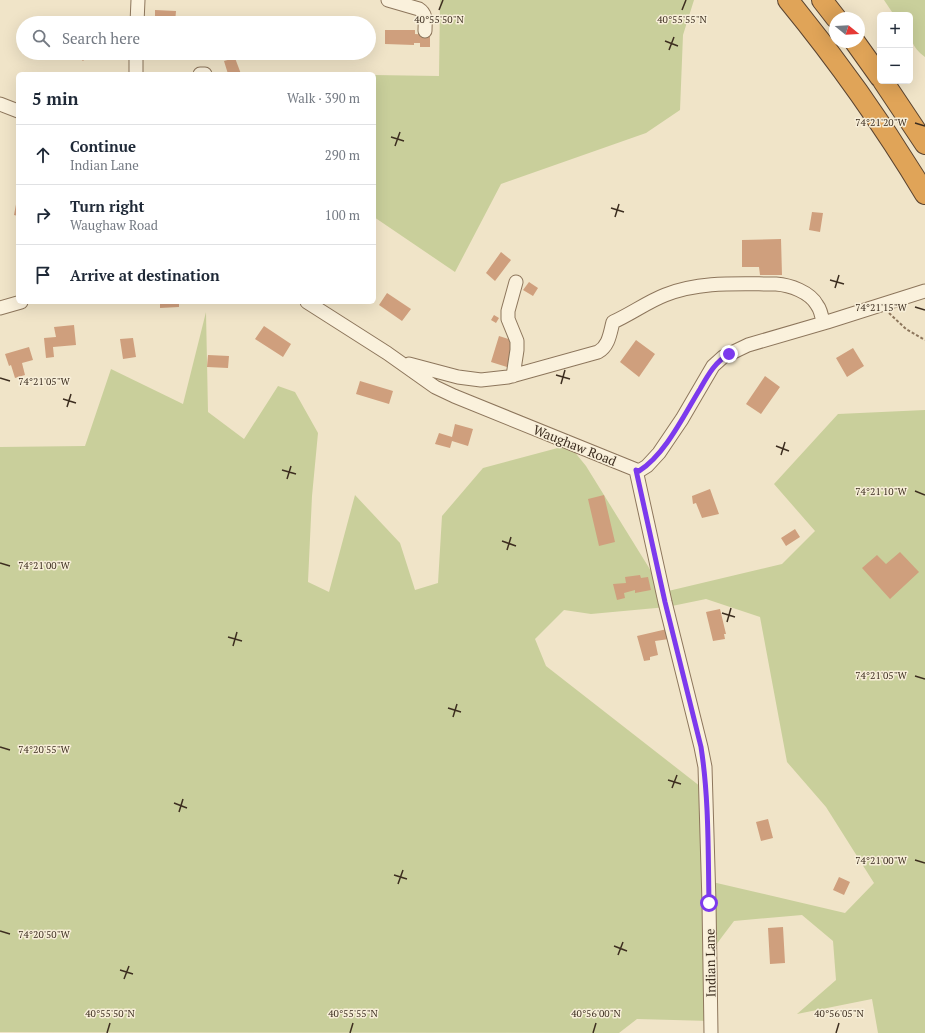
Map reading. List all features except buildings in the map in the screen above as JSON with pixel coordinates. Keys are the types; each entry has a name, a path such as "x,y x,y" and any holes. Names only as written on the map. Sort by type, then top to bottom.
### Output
{"highway":[{"path":"788,0 852,83 896,147 925,194"},
{"path":"822,0 831,12"},
{"path":"859,48 877,73"},
{"path":"885,84 925,144"}],"street":[{"path":"137,16 138,0"},
{"path":"388,0 423,11 425,15 425,31"},
{"path":"136,60 136,72"},
{"path":"0,104 16,111"},
{"path":"513,376 517,341 508,319 508,311 516,282"},
{"path":"396,360 431,371 469,379 500,379 513,376 598,352 607,344 613,322 665,295 683,289 704,285 769,284 786,286 804,293 813,300 819,308 823,323"},
{"path":"636,470 639,471 647,466 659,454 682,419 713,366 723,357 748,346 925,291"},
{"path":"0,308 16,303"},
{"name":"Waughaw Road","path":"310,304 435,387 636,470"},
{"name":"Indian Lane","path":"636,470 665,602 701,747 704,767 710,910 711,1033"}],"path":[{"path":"881,305 906,329 925,340"}],"green space":[{"path":"440,0 694,0 683,35 680,110 646,133 501,184 455,272 376,218 376,75 439,76"},
{"path":"884,0 925,0 925,57 915,48 913,43 913,12 892,12"},
{"path":"206,312 208,412 244,439 278,386 295,392 318,433 312,496 308,582 329,592 355,495 400,543 415,590 438,583 442,516 483,468 569,445 586,466 664,592 782,564 815,531 774,484 838,414 925,410 925,1033 878,1033 872,999 797,1014 836,980 833,941 802,915 734,921 706,958 710,1021 637,1019 619,1033 0,1032 0,447 85,446 111,369 183,404","holes":["706,599 760,617 787,762 826,807 874,883 845,913 708,881 710,794 546,666 535,639 564,610 591,614 667,607"]}],"route":[{"path":"709,903 706,795 701,747 665,602 636,470 639,471 647,466 659,454 682,419 713,366 729,354"}]}
